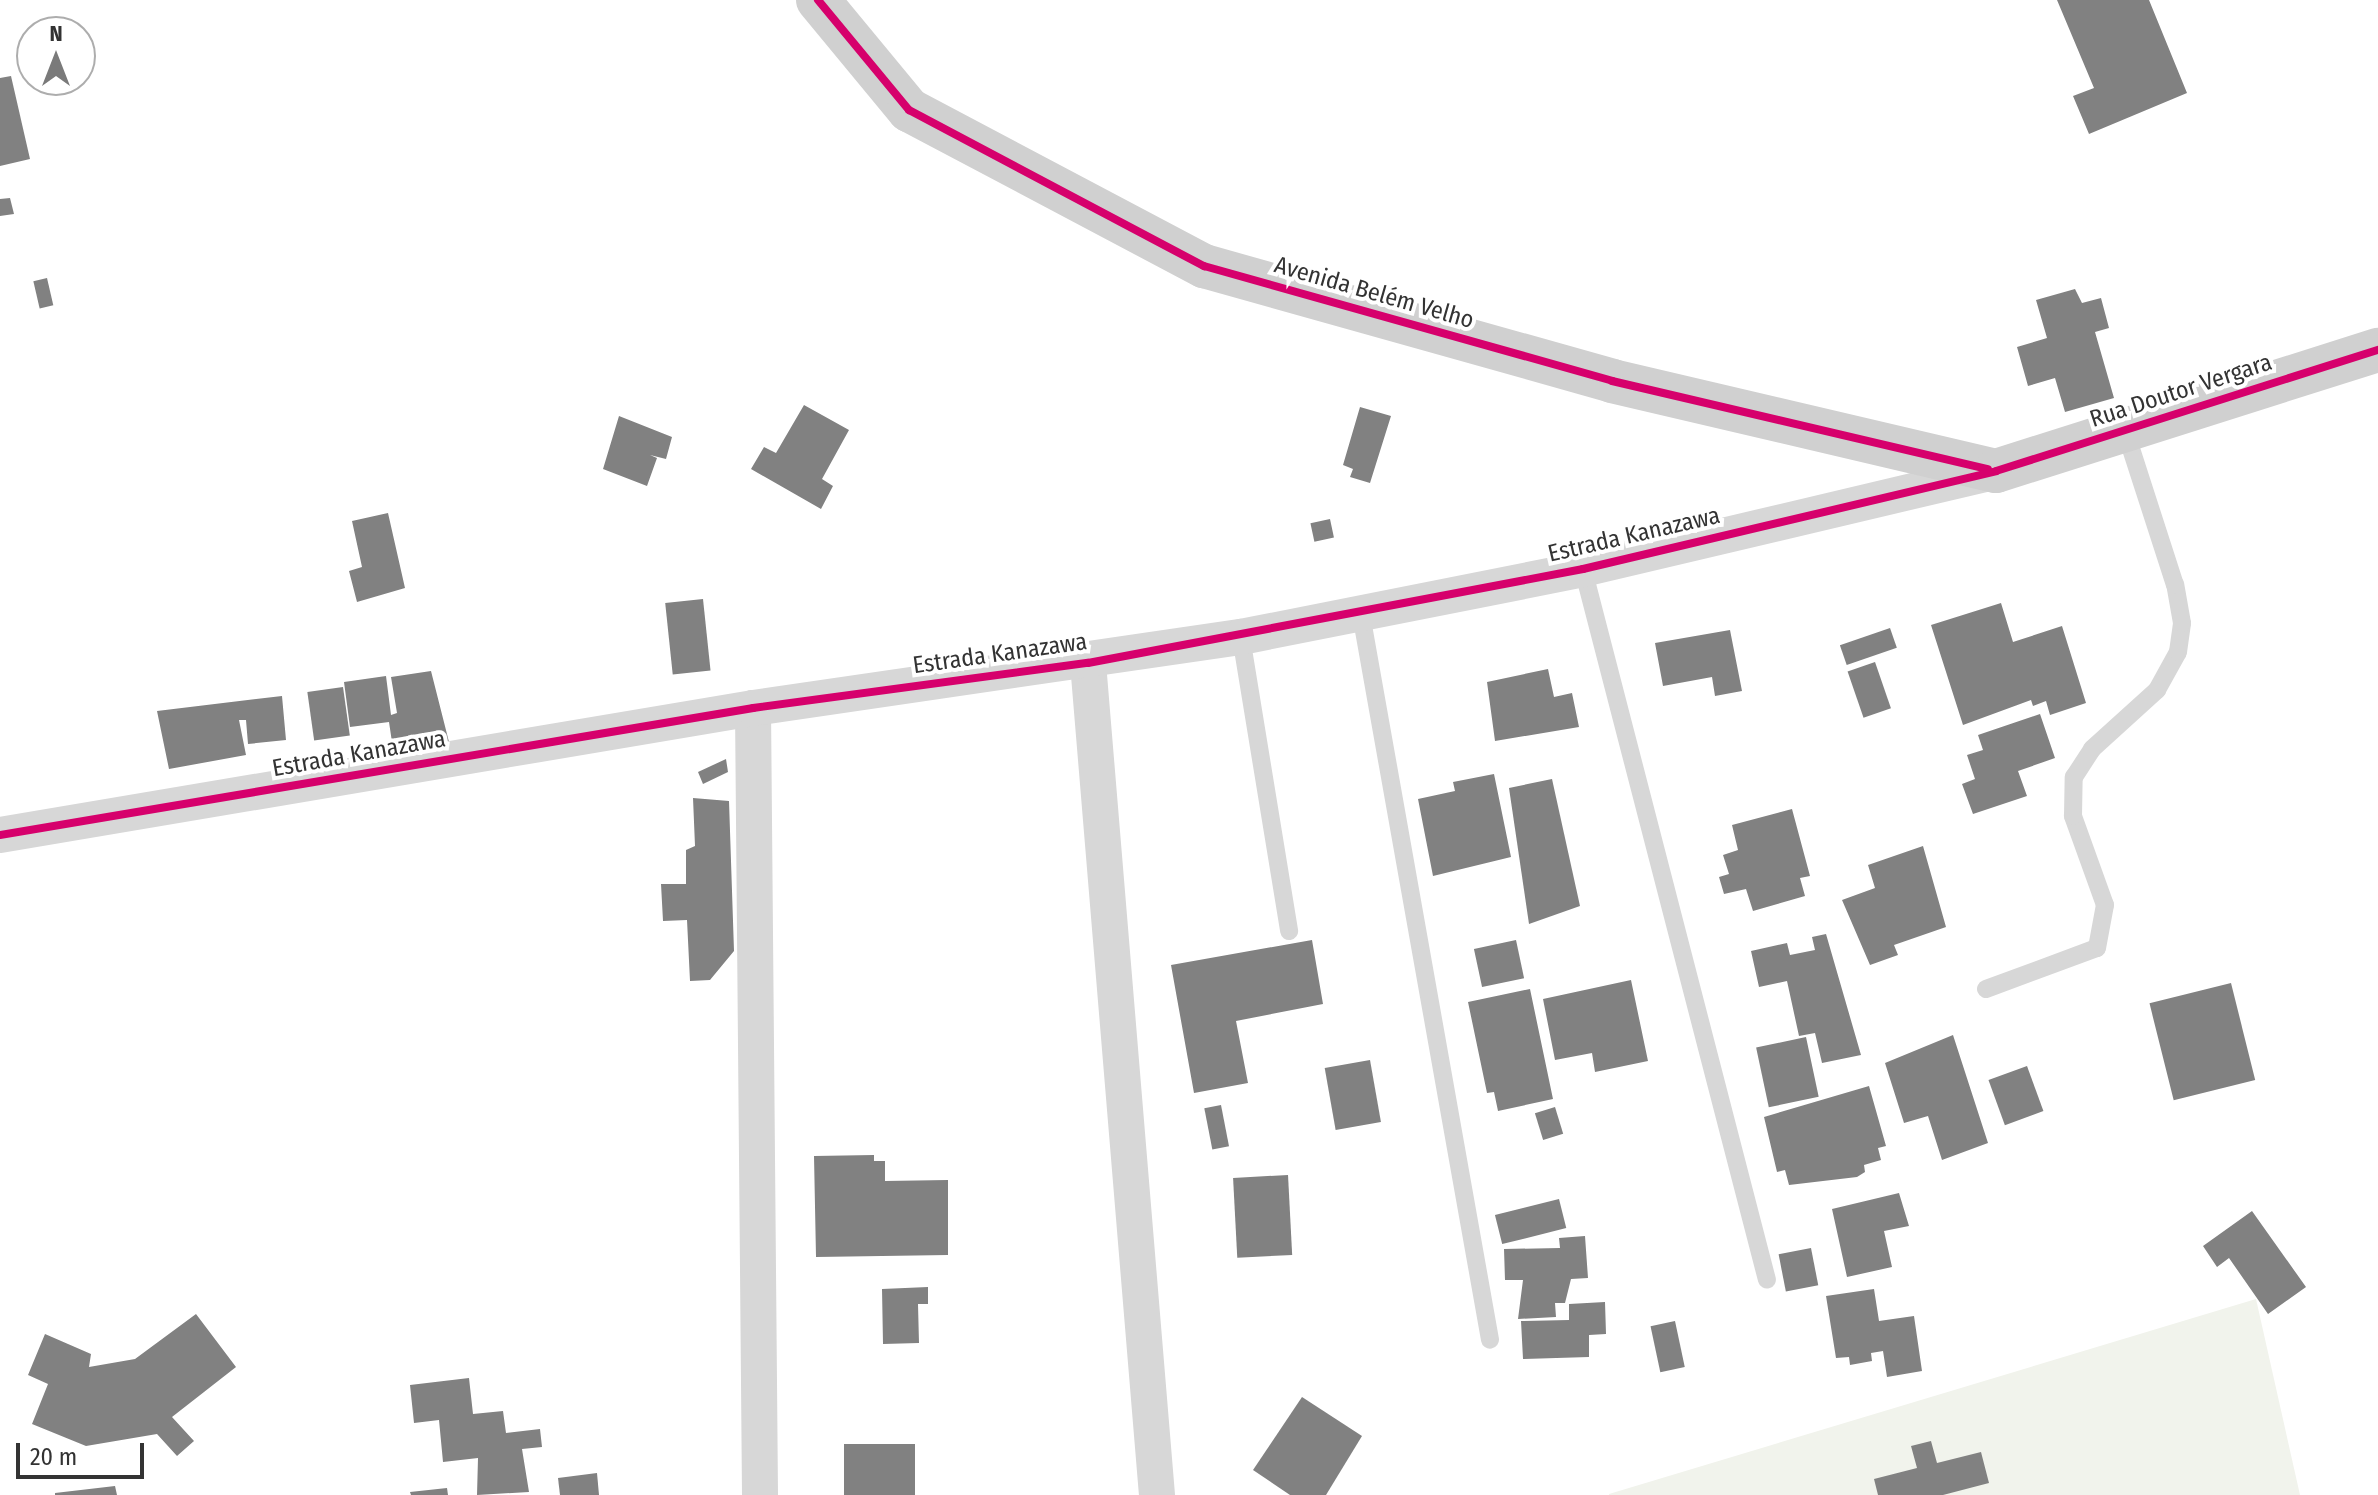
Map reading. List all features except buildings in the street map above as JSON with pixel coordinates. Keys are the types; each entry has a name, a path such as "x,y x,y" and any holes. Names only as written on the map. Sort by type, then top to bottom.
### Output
{"main road":[{"name":"Avenida Belém Velho","path":"818,0 909,110 1204,266 1612,381 1996,471"},
{"name":"Rua Doutor Vergara","path":"1996,471 2378,350"}],"street":[{"name":"Estrada Kanazawa","path":"0,835 753,708 1088,663 1241,637 1583,569 1996,471"},
{"path":"1088,663 1157,1495"},
{"path":"753,708 760,1495"}],"lane":[{"path":"1986,989 2097,948 2105,905 2073,816 2074,777 2092,749 2157,690 2178,652 2182,623 2175,585 2125,430"},
{"path":"1583,569 1767,1280"},
{"path":"1361,614 1490,1340"},
{"path":"1241,637 1289,931"}],"shaded area":[{"path":"2256,1299 2300,1495 1609,1495 1609,1494"}],"cycle path":[{"path":"818,0 909,110 1204,266 1612,381 1988,469"},
{"path":"0,835 753,708 1088,663 1583,569 1996,471 2378,350"}]}
